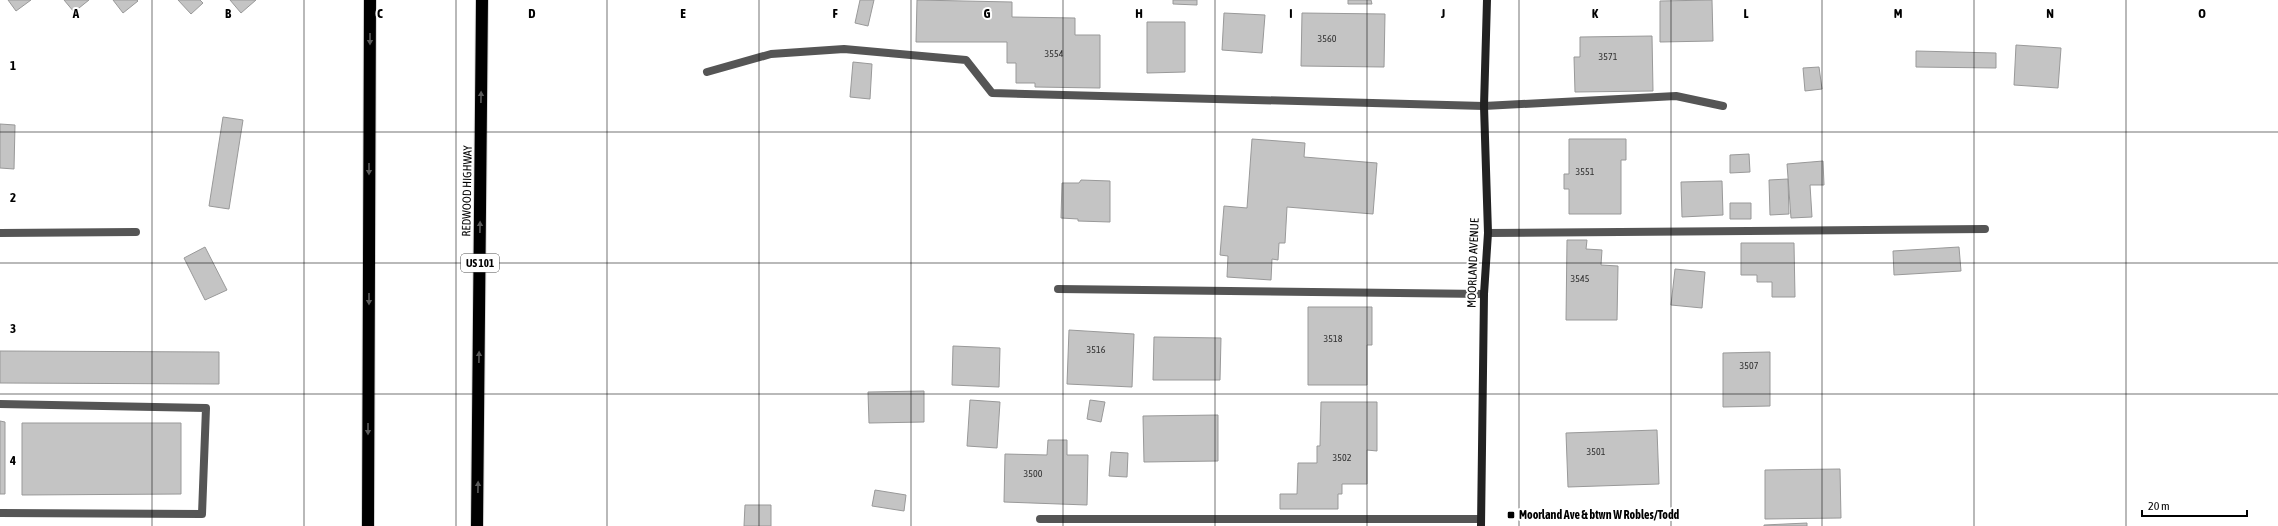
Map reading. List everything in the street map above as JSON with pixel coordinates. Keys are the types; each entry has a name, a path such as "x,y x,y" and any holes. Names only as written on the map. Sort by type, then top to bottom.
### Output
{"highway":[{"path":"368,526 370,0"},
{"name":"REDWOOD HIGHWAY","path":"477,526 482,0"}],"street":[{"name":"MOORLAND AVENUE","path":"1481,523 1484,294 1488,233 1484,106 1487,0"}],"lane":[{"path":"707,72 771,54 844,49 966,60 992,93 1484,106 1676,96 1723,106"},
{"path":"1488,233 1985,229"},
{"path":"0,234 136,232"},
{"path":"1058,288 1484,294"},
{"path":"0,404 206,408 202,514 0,513"},
{"path":"1040,519 1481,523"}],"building":[{"path":"8,0 31,0 16,11"},
{"path":"64,0 89,0 74,12"},
{"path":"113,0 137,0 138,1 123,13"},
{"path":"178,0 200,0 203,3 191,14"},
{"path":"230,0 256,0 241,13"},
{"path":"860,0 874,0 868,26 855,23"},
{"path":"917,0 1012,2 1012,17 1075,18 1075,35 1100,35 1100,88 1035,87 1035,83 1016,83 1016,63 1007,63 1007,42 916,42"},
{"path":"1173,0 1197,0 1197,5 1173,4"},
{"path":"1348,0 1371,0 1372,4 1348,4"},
{"path":"1712,0 1713,41 1660,42 1660,1"},
{"path":"1224,13 1265,15 1262,53 1222,50"},
{"path":"1302,13 1385,14 1384,67 1301,66"},
{"path":"1147,22 1185,22 1185,72 1147,73"},
{"path":"1652,36 1653,91 1575,92 1574,57 1580,57 1580,37"},
{"path":"2016,45 2061,48 2058,88 2014,85"},
{"path":"1916,51 1996,53 1996,68 1916,67"},
{"path":"853,62 872,64 870,99 850,97"},
{"path":"1819,67 1822,89 1805,91 1803,68"},
{"path":"223,117 243,120 229,209 209,206"},
{"path":"0,124 15,125 14,169 0,168"},
{"path":"1252,139 1305,143 1304,157 1377,163 1373,214 1287,207 1285,243 1279,243 1278,260 1272,259 1271,280 1227,277 1228,256 1220,255 1224,206 1247,208"},
{"path":"1569,139 1626,139 1626,160 1621,160 1621,214 1569,214 1569,189 1564,189 1564,174 1569,174"},
{"path":"1749,154 1750,172 1730,173 1730,155"},
{"path":"1823,161 1824,185 1810,185 1812,217 1791,218 1787,164"},
{"path":"1788,179 1789,214 1770,215 1769,180"},
{"path":"1081,180 1110,181 1110,222 1078,221 1078,219 1061,218 1062,183 1079,183"},
{"path":"1722,181 1723,215 1682,217 1681,182"},
{"path":"1730,203 1751,203 1751,219 1730,219"},
{"path":"1567,240 1587,240 1586,249 1602,250 1601,265 1618,266 1617,320 1566,320"},
{"path":"1741,243 1794,243 1795,297 1772,297 1772,282 1757,282 1757,275 1741,275"},
{"path":"205,247 227,290 205,300 184,258"},
{"path":"1959,247 1961,271 1894,275 1893,251"},
{"path":"1675,269 1705,272 1702,308 1671,305"},
{"path":"1308,307 1372,307 1372,345 1367,345 1367,385 1308,385"},
{"path":"1069,330 1134,334 1132,387 1067,384"},
{"path":"1154,337 1221,338 1220,380 1153,380"},
{"path":"953,346 1000,348 999,387 952,385"},
{"path":"0,351 219,352 219,384 0,383"},
{"path":"1770,352 1770,406 1723,407 1723,353"},
{"path":"924,391 924,422 869,423 868,392"},
{"path":"970,400 1000,402 997,448 967,446"},
{"path":"1090,400 1105,402 1101,422 1087,419"},
{"path":"1321,402 1377,402 1377,451 1367,450 1367,484 1342,484 1342,494 1338,494 1338,509 1280,509 1280,494 1297,494 1298,463 1317,463 1317,446 1320,446"},
{"path":"1218,415 1218,461 1144,462 1143,416"},
{"path":"0,421 5,422 5,494 0,494"},
{"path":"22,423 181,423 181,494 22,495"},
{"path":"1657,430 1659,484 1568,487 1566,433"},
{"path":"1048,440 1067,440 1067,455 1088,455 1087,505 1004,502 1005,454 1047,455"},
{"path":"1111,452 1128,453 1127,477 1109,476"},
{"path":"1840,469 1841,518 1765,519 1765,470"},
{"path":"875,490 906,495 904,511 872,506"},
{"path":"745,505 771,505 771,526 744,526"},
{"path":"1807,523 1807,526 1764,526 1764,525"}],"place":[{"name":"Moorland Ave & btwn W Robles/Todd","path":"1511,515"}]}
